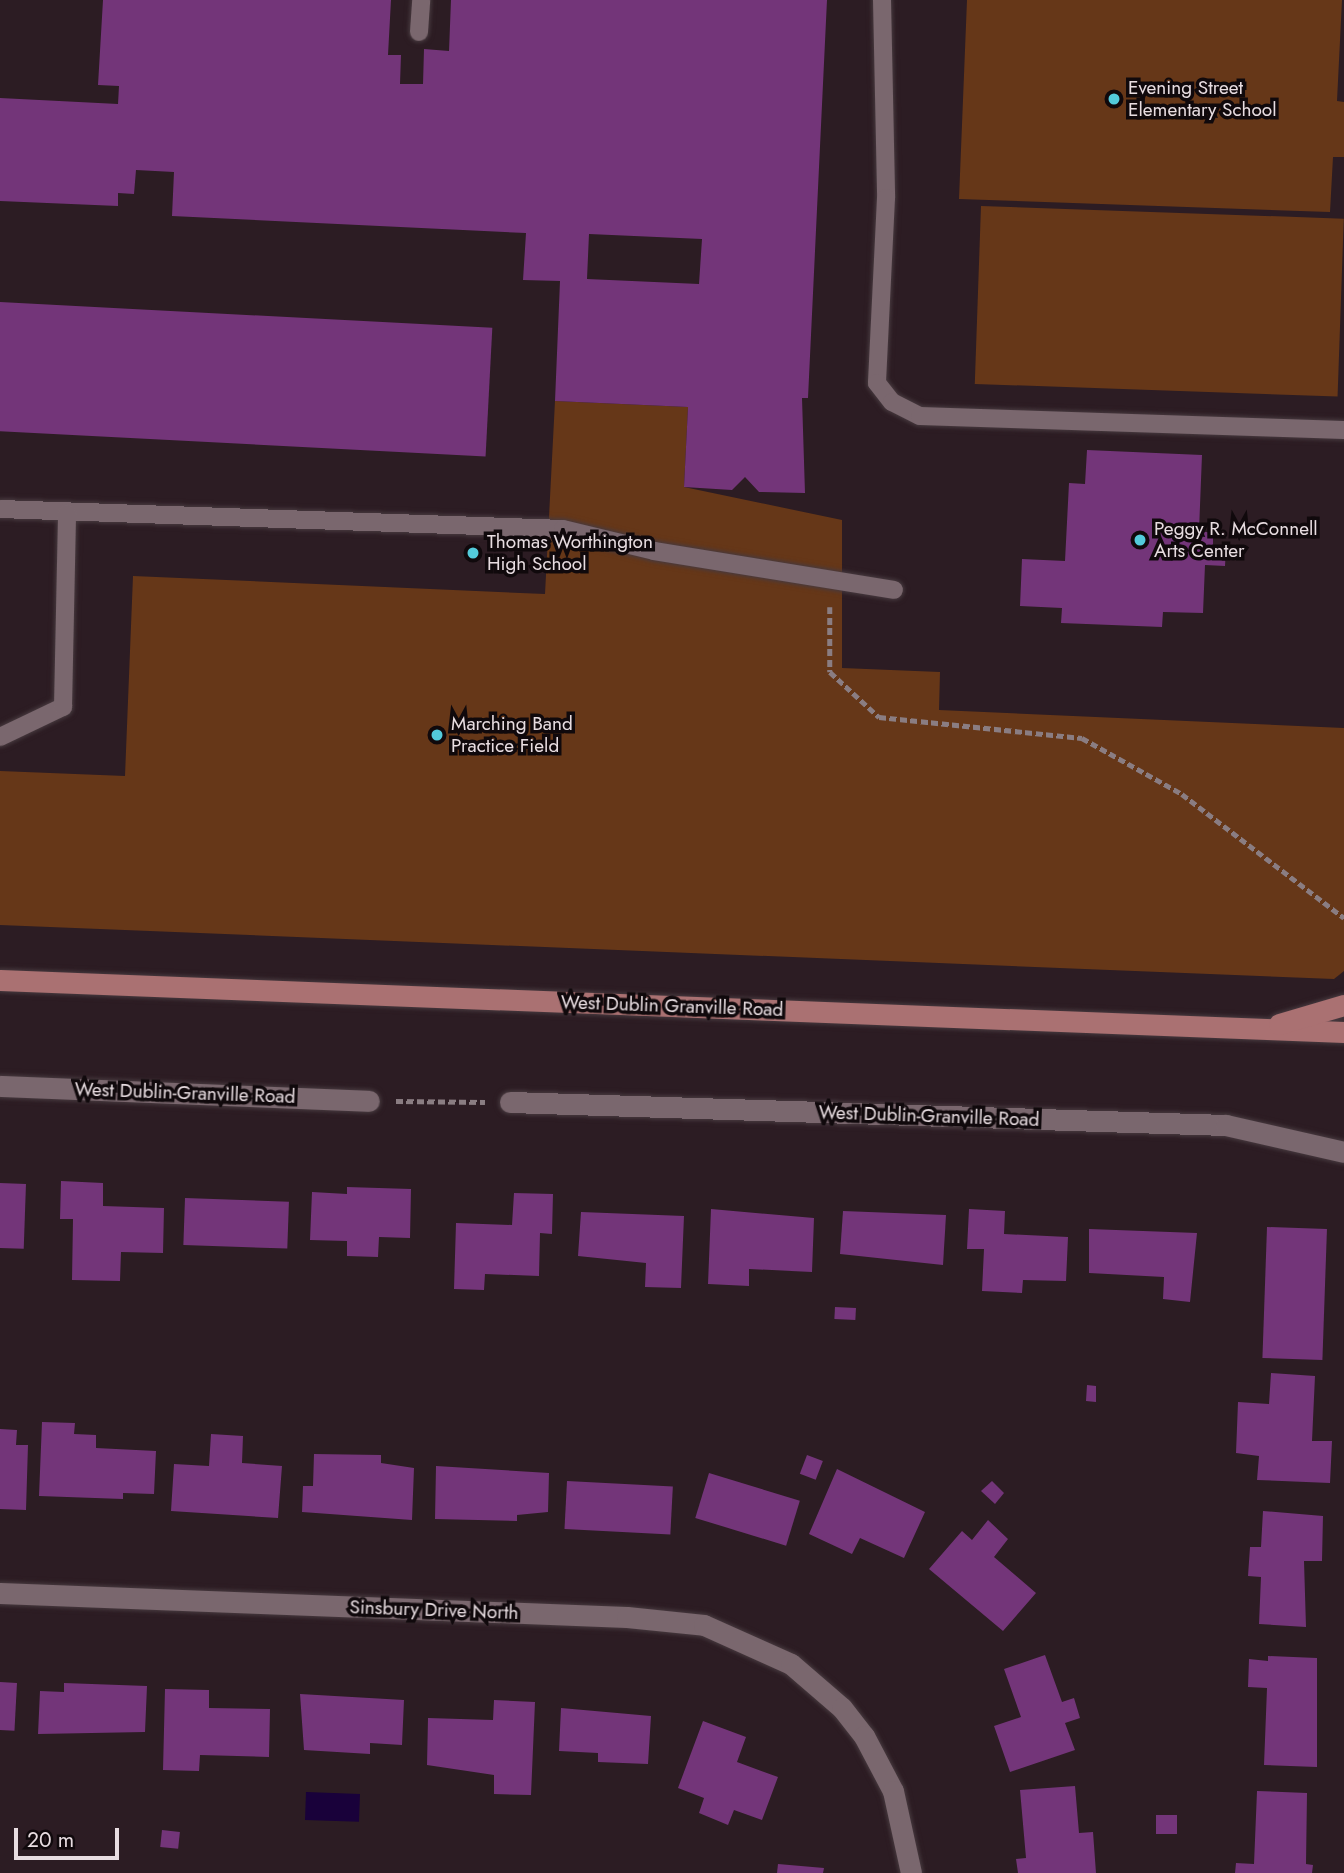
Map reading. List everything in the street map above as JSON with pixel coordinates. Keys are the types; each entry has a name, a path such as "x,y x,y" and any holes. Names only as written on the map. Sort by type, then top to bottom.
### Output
{"main road":[{"name":"West Dublin Granville Road","path":"0,980 1344,1032"},
{"path":"1264,1028 1344,1005"}],"street":[{"name":"West Dublin-Granville Road","path":"0,1086 369,1101"},
{"name":"West Dublin-Granville Road","path":"510,1102 1226,1125 1344,1152"},
{"name":"Sinsbury Drive North","path":"0,1593 627,1617 704,1625 791,1664 842,1708 864,1736 893,1791 912,1873"}],"lane":[{"path":"419,32 421,0"},
{"path":"882,0 886,198 877,383 892,402 920,416 1344,430"},
{"path":"0,509 563,529 654,551 894,590"},
{"path":"0,737 63,707 68,513"}],"path":[{"path":"830,607 830,671 879,717 1082,738 1182,794 1293,873 1344,918"},
{"path":"369,1101 510,1102"}],"shaded area":[{"name":"Evening Street Elementary School","path":"967,0 1342,0 1337,101 1344,102 1344,157 1333,157 1330,212 959,199"},
{"path":"981,206 1344,219 1338,397 975,384"},
{"path":"555,401 688,407 684,487 842,520 842,668 940,672 939,710 1344,728 1344,971 1334,979 0,925 0,771 125,776 133,576 545,594"},
{"path":"306,1792 360,1794 359,1822 305,1820"}],"building":[{"name":"Thomas Worthington High School","path":"103,0 391,0 388,55 401,55 400,84 423,84 424,49 449,51 451,0 827,0 808,398 802,398 805,493 759,492 745,477 732,490 684,487 688,407 555,401 560,281 523,280 526,233 172,216 174,172 136,170 134,194 118,193 118,206 0,201 0,98 118,104 119,86 98,85","holes":["589,234 702,239 699,284 587,279"]},
{"path":"0,302 492,328 486,457 0,431"},
{"name":"Peggy R. McConnell Arts Center","path":"1087,450 1202,455 1199,531 1213,533 1213,547 1226,548 1225,566 1205,565 1203,613 1163,612 1162,627 1061,623 1062,608 1020,606 1022,559 1065,561 1069,483 1085,484"},
{"path":"61,1181 103,1183 103,1206 164,1208 163,1253 121,1252 120,1281 72,1280 73,1219 60,1219"},
{"path":"0,1183 26,1184 24,1249 0,1248"},
{"path":"347,1187 411,1189 410,1238 379,1237 378,1257 347,1256 347,1241 310,1240 312,1192 347,1194"},
{"path":"514,1193 553,1194 552,1234 540,1233 539,1276 485,1274 484,1290 454,1289 456,1223 512,1225"},
{"path":"185,1198 289,1202 287,1249 183,1245"},
{"path":"711,1209 814,1218 812,1272 749,1269 749,1286 708,1284"},
{"path":"969,1209 1005,1211 1004,1234 1068,1237 1066,1281 1023,1280 1022,1293 982,1291 984,1249 967,1249"},
{"path":"843,1211 946,1215 943,1265 840,1254"},
{"path":"581,1212 684,1216 681,1288 645,1287 646,1263 578,1256"},
{"path":"1267,1227 1327,1229 1322,1360 1262,1358"},
{"path":"1089,1229 1197,1233 1190,1302 1163,1299 1164,1277 1089,1273"},
{"path":"835,1307 856,1308 855,1320 834,1319"},
{"path":"1271,1373 1315,1376 1312,1441 1332,1441 1330,1483 1257,1480 1259,1456 1236,1453 1238,1402 1269,1404"},
{"path":"1087,1385 1096,1386 1096,1402 1086,1401"},
{"path":"42,1422 75,1423 74,1434 96,1435 96,1448 156,1451 154,1494 123,1493 123,1499 39,1496"},
{"path":"0,1429 17,1430 16,1445 28,1445 26,1510 0,1509"},
{"path":"211,1434 243,1436 242,1463 282,1466 278,1518 171,1511 174,1464 209,1466"},
{"path":"314,1454 381,1455 381,1463 414,1468 412,1520 302,1512 303,1486 313,1486"},
{"path":"807,1455 823,1461 816,1480 800,1474"},
{"path":"436,1466 549,1473 548,1512 517,1515 517,1521 435,1519"},
{"path":"837,1469 925,1512 904,1558 860,1538 852,1554 809,1534"},
{"path":"709,1473 800,1501 786,1546 695,1518"},
{"path":"567,1481 673,1487 670,1534 564,1529"},
{"path":"992,1481 1004,1493 995,1504 981,1491"},
{"path":"1263,1511 1323,1516 1322,1561 1304,1561 1306,1627 1259,1624 1261,1577 1248,1576 1250,1547 1261,1547"},
{"path":"988,1520 1008,1539 994,1557 1036,1593 1003,1631 929,1569 962,1531 972,1540"},
{"path":"1045,1655 1062,1702 1074,1698 1080,1718 1065,1723 1075,1750 1010,1772 994,1726 1021,1717 1004,1669"},
{"path":"1268,1656 1317,1658 1317,1767 1264,1765 1267,1688 1248,1687 1249,1659 1268,1661"},
{"path":"0,1682 17,1683 14,1731 0,1730"},
{"path":"64,1683 147,1686 145,1732 38,1734 40,1691 64,1692"},
{"path":"165,1689 209,1690 209,1708 270,1709 269,1757 200,1755 199,1771 163,1770"},
{"path":"300,1694 404,1700 402,1745 370,1743 370,1754 304,1750"},
{"path":"494,1700 535,1702 531,1795 494,1794 494,1775 427,1765 428,1718 493,1720"},
{"path":"561,1708 651,1716 648,1764 598,1762 598,1753 559,1751"},
{"path":"703,1721 746,1737 737,1762 778,1777 762,1820 734,1810 728,1825 699,1813 704,1798 678,1788"},
{"path":"1075,1786 1079,1833 1093,1832 1096,1873 1018,1873 1016,1859 1026,1858 1020,1790"},
{"path":"1257,1791 1307,1793 1306,1864 1313,1865 1312,1873 1235,1873 1236,1863 1254,1864"},
{"path":"1156,1815 1177,1815 1177,1834 1156,1834"},
{"path":"162,1830 180,1832 178,1849 160,1847"},
{"path":"778,1864 824,1868 823,1873 777,1873"}],"place":[{"name":"Evening Street Elementary School","path":"1114,99"},
{"name":"Peggy R. McConnell Arts Center","path":"1140,540"},
{"name":"Thomas Worthington High School","path":"473,553"},
{"name":"Marching Band Practice Field","path":"437,735"}]}
